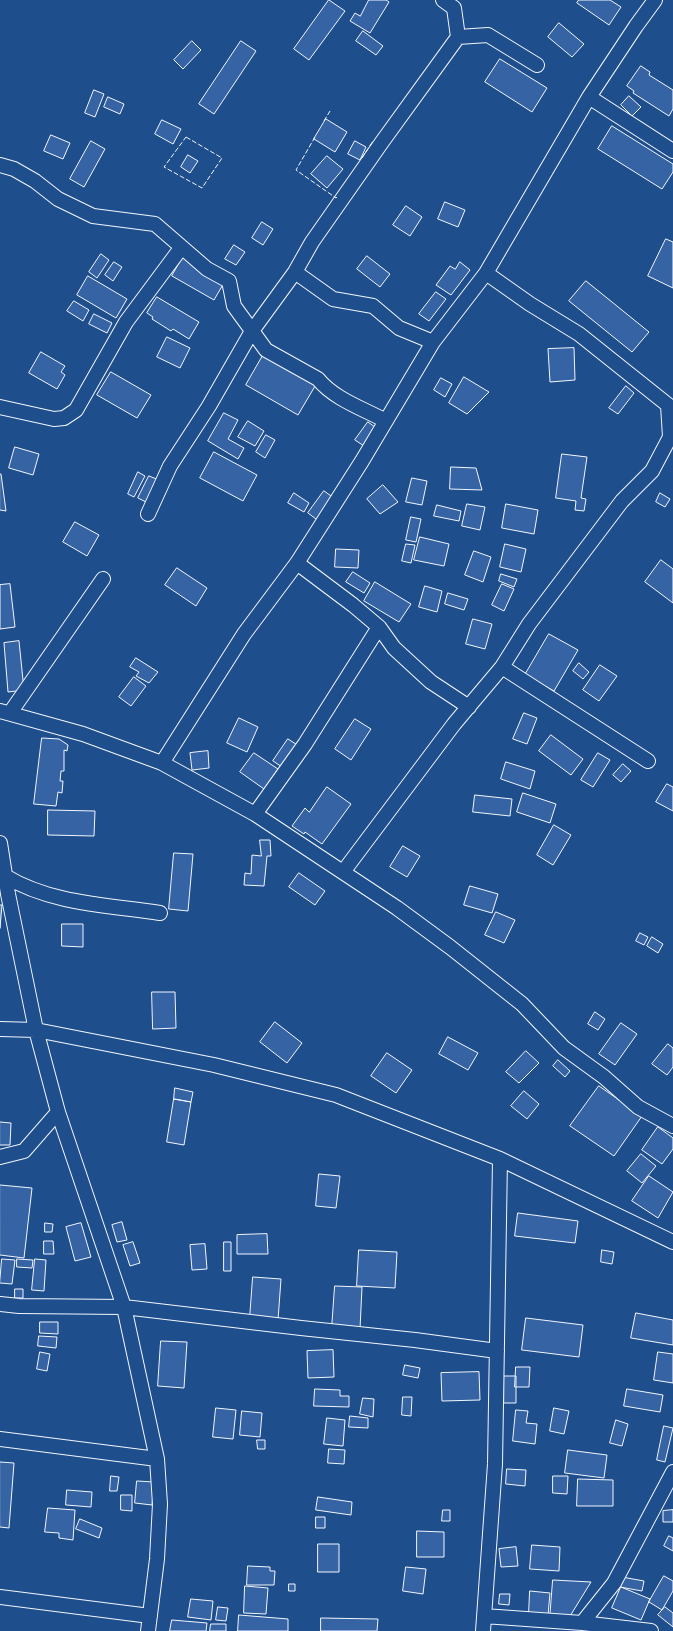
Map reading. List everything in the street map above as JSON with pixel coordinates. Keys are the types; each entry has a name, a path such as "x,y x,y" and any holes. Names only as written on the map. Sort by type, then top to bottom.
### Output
{"street":[{"path":"148,514 170,466 209,406 252,331 295,272 312,242 329,217 458,37 454,8 443,0"},
{"path":"162,763 244,634 297,563 386,421 433,342 486,273 589,97 636,26 656,0"},
{"path":"458,37 488,35 537,65"},
{"path":"589,97 673,151"},
{"path":"0,165 14,169 35,181 58,199 93,216 155,224 181,248 208,269 229,281 234,306 266,350 318,379 324,386 348,401 386,421"},
{"path":"0,407 54,419 64,418 76,410 126,322 181,248"},
{"path":"295,272 334,299 373,306 399,328 433,342"},
{"path":"343,872 469,707 502,667 529,624 622,501 652,471 670,437 670,407 579,334 530,304 486,273"},
{"path":"297,563 353,605 379,628 394,648 431,682 469,707"},
{"path":"103,579 5,712 83,734 162,763 255,814 343,872 450,947 516,999 564,1048 604,1077 638,1107 673,1126"},
{"path":"255,814 305,744 379,628"},
{"path":"502,667 648,761"},
{"path":"0,843 5,876 36,1030 58,1112 124,1307 157,1459 160,1504 157,1559 148,1631"},
{"path":"5,876 20,885 39,893 64,899 160,913"},
{"path":"0,1029 36,1030 214,1065 336,1095 500,1159 601,1209 673,1240"},
{"path":"0,1157 24,1150 58,1112"},
{"path":"483,1631 495,1464 500,1159"},
{"path":"0,1304 19,1306 124,1307 415,1340 497,1352"},
{"path":"0,1439 157,1459"},
{"path":"582,1623 614,1583 673,1472"},
{"path":"0,1596 150,1616"},
{"path":"484,1616 582,1623 651,1631"}],"building":[{"path":"329,0 345,11 309,60 294,49"},
{"path":"369,0 386,0 389,2 370,33 350,21 355,13 360,16"},
{"path":"579,0 610,0 621,7 609,25 577,3"},
{"path":"559,23 584,44 572,57 548,37"},
{"path":"363,31 383,46 376,55 356,41"},
{"path":"192,41 201,50 183,69 174,60"},
{"path":"241,41 256,51 214,114 199,104"},
{"path":"500,59 547,88 532,112 485,82"},
{"path":"641,66 650,72 649,75 673,90 673,109 669,116 633,93 634,91 627,86"},
{"path":"94,90 104,94 95,117 85,113"},
{"path":"629,96 641,107 632,116 621,105"},
{"path":"108,97 124,104 120,114 104,107"},
{"path":"326,119 347,132 335,152 314,139"},
{"path":"162,120 181,129 173,144 155,134"},
{"path":"612,126 673,164 673,172 662,189 598,149"},
{"path":"51,135 70,143 63,159 44,151"},
{"path":"91,141 105,149 84,187 70,179"},
{"path":"355,141 366,147 360,160 348,154"},
{"path":"188,155 198,161 190,173 181,167"},
{"path":"327,156 343,169 327,188 311,174"},
{"path":"445,202 465,210 458,227 438,219"},
{"path":"406,206 422,217 410,236 393,225"},
{"path":"262,222 273,229 263,245 252,238"},
{"path":"666,239 673,242 673,288 648,276"},
{"path":"234,245 245,252 236,265 225,259"},
{"path":"101,254 109,260 97,278 89,272"},
{"path":"367,256 390,274 380,287 357,269"},
{"path":"183,257 225,281 214,300 172,276"},
{"path":"114,262 122,267 113,281 105,275"},
{"path":"460,262 470,270 451,295 436,285 450,266 455,269"},
{"path":"88,276 127,299 116,318 77,295"},
{"path":"586,281 649,332 632,352 569,301"},
{"path":"436,292 446,299 429,321 419,314"},
{"path":"157,297 199,322 189,339 173,329 171,331 152,319 153,317 147,313"},
{"path":"74,301 89,310 83,321 67,311"},
{"path":"94,314 112,323 107,333 89,324"},
{"path":"167,337 190,348 180,368 157,357"},
{"path":"574,348 575,380 550,382 548,349"},
{"path":"41,352 65,366 61,372 65,375 57,389 29,373"},
{"path":"265,352 318,381 298,415 246,385"},
{"path":"111,372 151,395 137,418 97,395"},
{"path":"464,377 489,392 467,414 449,403"},
{"path":"441,378 452,384 445,397 434,390"},
{"path":"626,386 634,393 618,414 609,408"},
{"path":"224,413 238,420 228,439 244,448 238,459 208,441"},
{"path":"248,421 264,431 255,446 238,437"},
{"path":"368,422 379,430 367,448 355,440"},
{"path":"266,435 275,440 265,458 256,452"},
{"path":"15,447 39,454 33,475 9,468"},
{"path":"214,452 257,475 243,501 200,478"},
{"path":"562,454 587,457 581,498 586,499 584,511 575,510 576,501 556,498"},
{"path":"451,467 476,468 482,490 450,489"},
{"path":"138,472 145,476 134,497 128,494"},
{"path":"1,474 6,511 0,510"},
{"path":"149,476 159,480 148,503 138,498"},
{"path":"412,478 427,481 422,505 406,502"},
{"path":"383,485 398,502 380,514 367,499"},
{"path":"324,491 337,500 320,522 308,513"},
{"path":"294,493 309,503 304,512 288,503"},
{"path":"660,493 670,499 665,507 656,502"},
{"path":"467,504 485,507 480,530 462,526"},
{"path":"506,504 538,510 534,534 502,528"},
{"path":"437,505 461,511 459,521 434,516"},
{"path":"411,517 421,519 416,542 406,540"},
{"path":"75,522 99,535 87,556 63,542"},
{"path":"420,537 449,544 444,566 414,560"},
{"path":"406,544 415,545 411,563 402,561"},
{"path":"505,544 526,549 521,572 500,567"},
{"path":"336,549 359,550 358,568 335,567"},
{"path":"474,551 491,557 483,582 465,575"},
{"path":"661,560 673,569 673,603 645,582"},
{"path":"177,568 207,588 196,606 165,585"},
{"path":"353,572 370,583 364,593 346,582"},
{"path":"501,574 517,579 514,587 499,581"},
{"path":"375,582 411,604 399,622 364,601"},
{"path":"10,584 15,627 0,629 0,585"},
{"path":"502,584 514,589 504,611 492,605"},
{"path":"425,586 442,591 437,612 419,607"},
{"path":"448,593 468,599 464,610 445,604"},
{"path":"473,619 492,624 485,649 466,644"},
{"path":"549,634 578,650 554,691 525,675"},
{"path":"19,641 24,690 8,692 4,643"},
{"path":"136,658 158,672 149,683 136,676 139,672 130,667"},
{"path":"579,663 589,672 583,679 573,671"},
{"path":"600,665 617,676 599,701 583,690"},
{"path":"134,677 146,686 131,706 119,697"},
{"path":"524,713 537,718 527,744 513,739"},
{"path":"239,718 258,727 247,752 227,743"},
{"path":"355,719 371,729 351,760 335,749"},
{"path":"551,735 583,759 571,775 539,751"},
{"path":"42,738 59,739 68,745 67,751 64,750 64,771 61,771 60,781 63,781 62,793 58,792 56,806 34,804"},
{"path":"288,739 302,748 288,771 273,761"},
{"path":"208,751 209,768 192,770 190,753"},
{"path":"254,753 278,769 264,789 240,772"},
{"path":"598,753 610,760 593,787 581,780"},
{"path":"506,762 535,771 530,789 501,779"},
{"path":"623,764 631,771 621,782 613,775"},
{"path":"667,784 673,787 673,811 656,802"},
{"path":"327,787 351,804 322,844 305,832 304,834 292,826 305,808 309,812"},
{"path":"523,793 556,804 550,823 517,812"},
{"path":"475,795 512,799 510,816 473,812"},
{"path":"48,810 95,811 94,836 48,835"},
{"path":"554,825 571,835 553,865 537,855"},
{"path":"260,840 270,840 271,856 267,856 264,886 244,885 245,873 251,874 252,855 261,856"},
{"path":"403,846 420,856 407,877 390,867"},
{"path":"174,853 193,854 188,911 169,909"},
{"path":"299,873 325,891 315,905 289,887"},
{"path":"470,886 498,894 492,913 464,905"},
{"path":"0,905 2,905 0,928"},
{"path":"496,912 515,920 504,943 485,935"},
{"path":"62,924 83,924 83,947 62,946"},
{"path":"640,933 648,937 644,945 636,941"},
{"path":"652,937 663,944 658,953 647,946"},
{"path":"152,992 175,992 176,1028 153,1029"},
{"path":"595,1012 605,1019 598,1030 588,1024"},
{"path":"275,1022 302,1043 287,1063 260,1042"},
{"path":"621,1023 637,1034 615,1065 599,1054"},
{"path":"448,1037 478,1053 468,1070 439,1054"},
{"path":"668,1044 673,1048 673,1067 667,1075 652,1064"},
{"path":"526,1051 539,1063 519,1083 506,1072"},
{"path":"387,1053 412,1070 396,1093 371,1076"},
{"path":"558,1060 570,1071 565,1077 553,1066"},
{"path":"599,1086 642,1116 614,1156 570,1126"},
{"path":"175,1088 193,1092 191,1102 174,1099"},
{"path":"524,1091 539,1104 527,1119 511,1106"},
{"path":"174,1099 191,1102 184,1145 167,1142"},
{"path":"0,1122 11,1123 10,1145 0,1145"},
{"path":"658,1127 673,1138 673,1149 662,1164 642,1150"},
{"path":"641,1154 656,1166 642,1183 627,1171"},
{"path":"319,1174 340,1176 336,1208 316,1206"},
{"path":"649,1176 673,1192 658,1218 632,1201"},
{"path":"0,1185 32,1188 24,1258 0,1255"},
{"path":"518,1213 578,1221 575,1243 515,1236"},
{"path":"122,1222 127,1240 117,1242 112,1225"},
{"path":"45,1223 53,1224 52,1232 45,1232"},
{"path":"81,1223 91,1257 75,1261 66,1227"},
{"path":"267,1234 268,1254 237,1254 237,1235"},
{"path":"44,1241 53,1241 54,1254 44,1254"},
{"path":"133,1242 140,1263 130,1266 123,1245"},
{"path":"224,1242 231,1242 231,1271 224,1271"},
{"path":"205,1244 207,1269 192,1270 190,1245"},
{"path":"359,1250 397,1252 395,1288 357,1286"},
{"path":"602,1250 614,1252 612,1264 601,1262"},
{"path":"2,1259 15,1260 12,1284 0,1283"},
{"path":"17,1259 33,1260 32,1268 17,1267"},
{"path":"35,1259 46,1260 44,1291 32,1290"},
{"path":"253,1277 281,1279 278,1320 250,1318"},
{"path":"335,1286 362,1287 360,1329 332,1328"},
{"path":"15,1289 23,1289 23,1298 15,1298"},
{"path":"636,1313 673,1320 673,1345 631,1338"},
{"path":"526,1318 583,1325 579,1357 522,1350"},
{"path":"40,1322 58,1322 58,1334 40,1333"},
{"path":"39,1336 57,1337 56,1348 38,1346"},
{"path":"161,1341 187,1342 184,1388 158,1386"},
{"path":"333,1350 334,1377 308,1378 307,1351"},
{"path":"40,1352 50,1354 47,1371 37,1369"},
{"path":"658,1352 673,1354 673,1383 654,1380"},
{"path":"405,1365 420,1368 418,1378 403,1375"},
{"path":"516,1367 530,1367 529,1387 515,1387"},
{"path":"479,1372 480,1400 442,1401 441,1373"},
{"path":"504,1376 516,1376 516,1403 504,1403"},
{"path":"315,1389 340,1390 340,1396 349,1396 349,1407 314,1406"},
{"path":"627,1389 663,1395 660,1412 624,1406"},
{"path":"403,1397 412,1397 411,1416 402,1415"},
{"path":"363,1398 374,1399 373,1417 360,1414"},
{"path":"216,1408 236,1410 233,1439 213,1437"},
{"path":"554,1408 569,1411 564,1434 550,1431"},
{"path":"516,1410 528,1411 526,1423 537,1424 535,1444 513,1441"},
{"path":"242,1411 262,1413 260,1437 240,1435"},
{"path":"350,1416 368,1418 368,1428 349,1427"},
{"path":"327,1418 345,1420 343,1446 324,1444"},
{"path":"616,1420 628,1424 622,1446 610,1443"},
{"path":"664,1426 673,1428 665,1462 657,1460"},
{"path":"257,1440 265,1440 265,1449 258,1449"},
{"path":"329,1449 345,1450 344,1464 328,1463"},
{"path":"568,1450 607,1455 604,1478 565,1473"},
{"path":"0,1462 14,1463 9,1528 0,1527"},
{"path":"507,1469 526,1470 525,1486 506,1484"},
{"path":"111,1476 119,1477 117,1491 110,1491"},
{"path":"553,1476 568,1476 567,1494 553,1493"},
{"path":"578,1479 613,1480 613,1506 577,1506"},
{"path":"137,1481 154,1482 152,1505 135,1503"},
{"path":"67,1490 92,1492 91,1507 66,1505"},
{"path":"121,1495 132,1495 132,1511 121,1510"},
{"path":"318,1497 352,1502 351,1515 316,1510"},
{"path":"48,1508 75,1510 73,1540 59,1538 59,1533 45,1532"},
{"path":"443,1510 450,1510 450,1521 442,1521"},
{"path":"673,1510 673,1522 663,1522 663,1511"},
{"path":"316,1517 325,1517 325,1528 316,1528"},
{"path":"80,1519 102,1528 99,1538 76,1529"},
{"path":"417,1531 444,1532 444,1557 417,1557"},
{"path":"669,1536 673,1538 673,1551 664,1546"},
{"path":"318,1544 339,1544 339,1572 318,1572"},
{"path":"532,1545 560,1547 559,1571 530,1569"},
{"path":"516,1547 518,1566 501,1567 499,1549"},
{"path":"248,1566 270,1567 270,1571 275,1571 274,1585 247,1585"},
{"path":"406,1567 426,1569 423,1594 403,1591"},
{"path":"664,1576 673,1581 673,1591 662,1610 649,1602"},
{"path":"622,1577 644,1581 642,1591 620,1587"},
{"path":"553,1580 591,1582 567,1621 550,1619"},
{"path":"289,1584 295,1584 295,1591 289,1591"},
{"path":"245,1586 268,1588 266,1614 244,1613"},
{"path":"621,1587 650,1599 641,1620 612,1608"},
{"path":"530,1591 550,1593 548,1615 529,1613"},
{"path":"500,1594 510,1594 509,1605 499,1604"},
{"path":"191,1599 213,1601 211,1620 188,1617"},
{"path":"218,1607 228,1608 226,1621 216,1620"},
{"path":"665,1607 673,1613 673,1627 658,1615"},
{"path":"239,1615 288,1619 288,1631 238,1631"},
{"path":"321,1618 378,1619 377,1631 321,1631"},
{"path":"172,1620 207,1623 206,1631 170,1631"},
{"path":"211,1624 226,1624 226,1631 210,1631"}],"fence":[{"path":"324,121 330,111"},
{"path":"186,137 222,158 202,188 164,167 186,137"},
{"path":"315,137 296,170 336,198 337,197"},
{"path":"362,158 373,141"}]}
